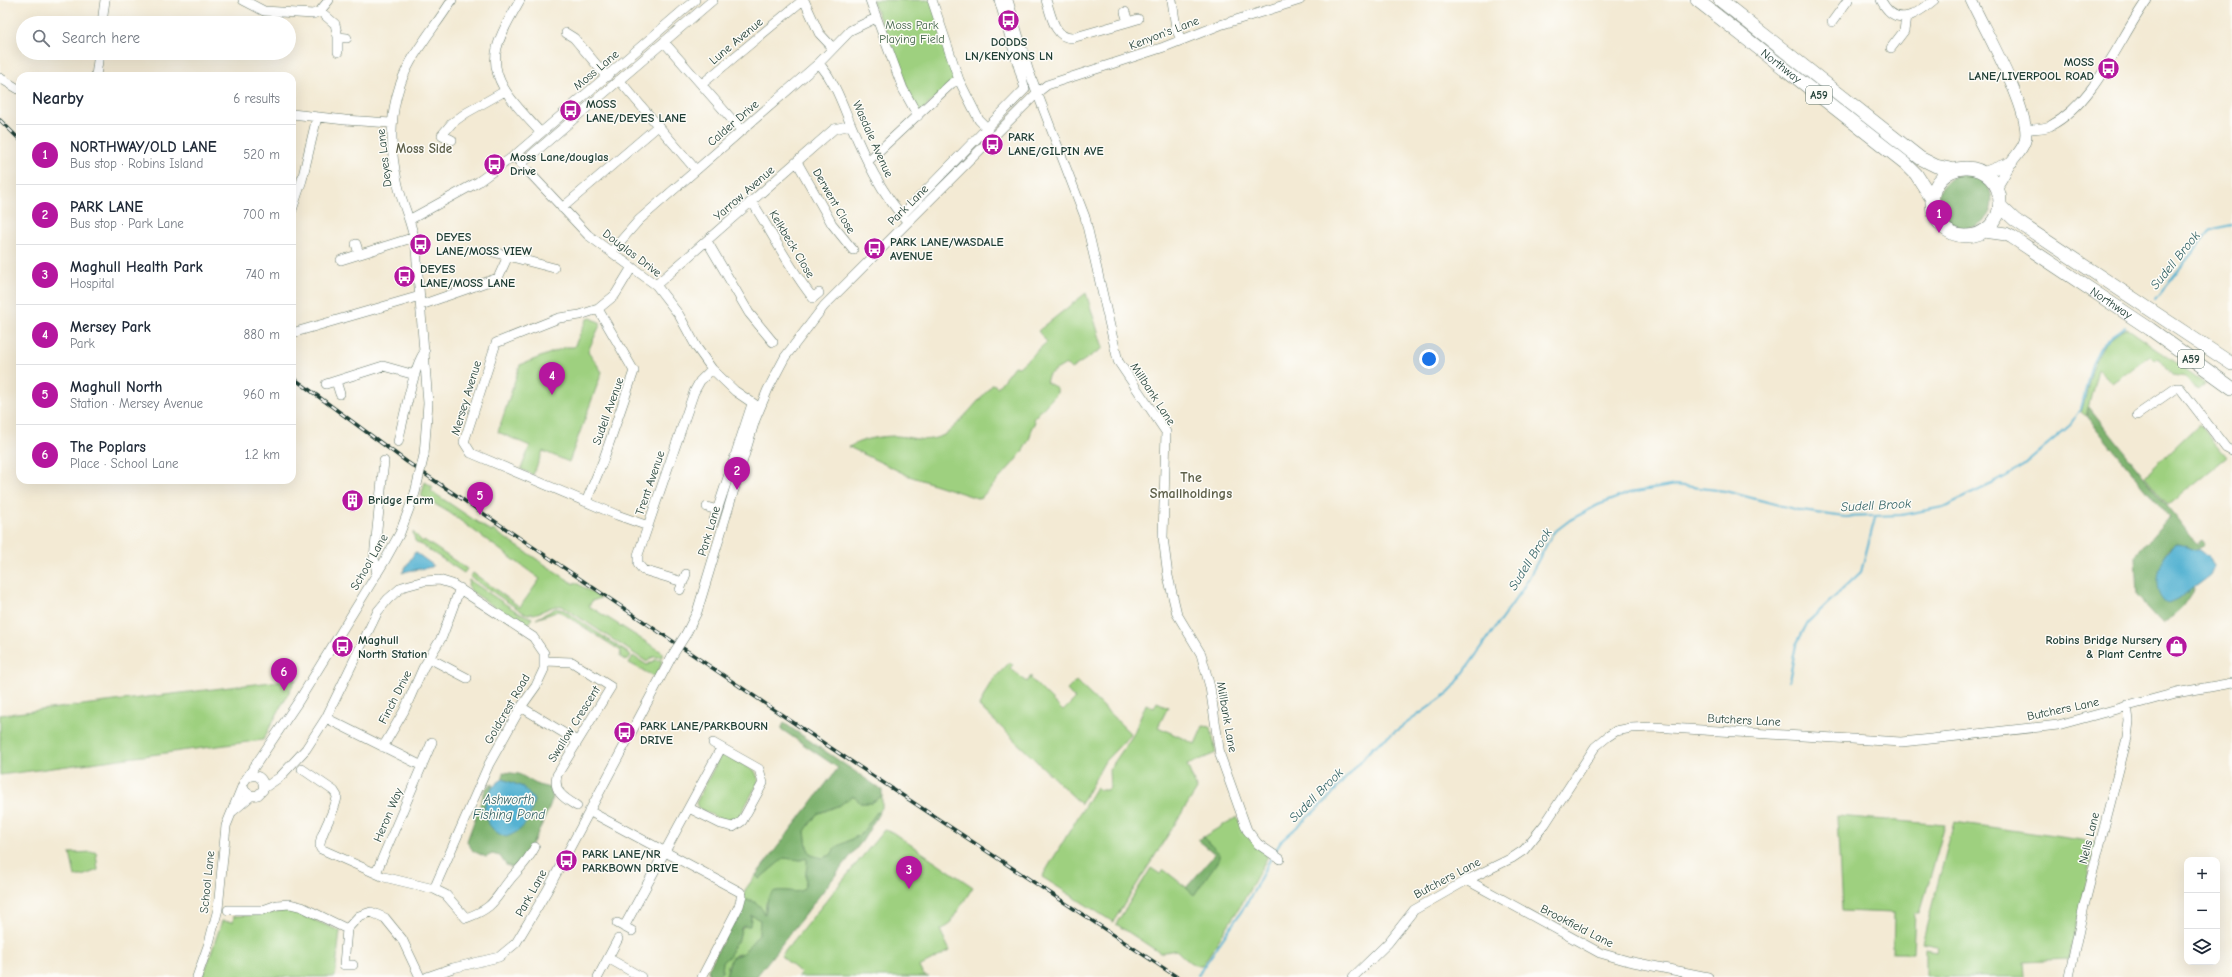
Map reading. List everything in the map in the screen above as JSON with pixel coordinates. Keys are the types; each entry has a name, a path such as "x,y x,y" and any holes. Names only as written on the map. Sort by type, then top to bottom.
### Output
{"highway":[{"name":"Northway","path":"1697,0 1905,163 1916,174 1932,199"},
{"name":"Northway","path":"1720,0 1920,158 1933,165 1955,170"},
{"name":"A59","path":"1955,170 1970,168 1983,173"},
{"path":"1932,199 1935,187 1942,178 1955,170"},
{"path":"1983,173 1996,187 1999,205 1993,223 1984,231"},
{"name":"A59","path":"1932,199 1934,215 1944,229 1964,236 1984,231"},
{"name":"Northway","path":"1999,205 2015,220 2232,364"},
{"name":"Northway","path":"1984,231 2006,234 2012,237 2150,329 2232,388"}],"main road":[{"path":"1971,0 2011,83 2026,130 2026,139 2021,150 1996,187"},
{"path":"1983,173 2012,162"}],"street":[{"path":"105,0 106,16"},
{"path":"243,0 259,9 270,12 313,14 320,11 329,0"},
{"name":"Deyes Lane","path":"398,442 415,374 421,355 425,352 415,237 395,170 391,123 394,101 404,74 418,49 452,0"},
{"path":"520,0 496,51 496,68 505,91 540,132"},
{"name":"Moss Lane","path":"409,220 478,182 514,156 540,132 607,77 695,0"},
{"path":"521,164 713,0"},
{"path":"804,0 818,32 833,48"},
{"name":"Lune Avenue","path":"702,84 804,0"},
{"path":"870,0 903,89 918,116"},
{"path":"932,0 959,80 979,120 988,129"},
{"path":"999,0 1011,31"},
{"path":"1008,0 1011,31"},
{"path":"1046,0 1058,32 1064,37 1072,38 1138,19"},
{"path":"1172,0 1176,28 1181,40"},
{"path":"1832,22 1848,0"},
{"path":"1881,0 1890,11 1906,18 1917,14 1934,0"},
{"path":"2026,130 2050,126 2081,100 2100,75 2147,0"},
{"name":"Kenyon's Lane","path":"1038,92 1055,81 1099,69 1220,25 1296,1"},
{"path":"320,11 335,24 343,37 338,52"},
{"path":"1125,12 1128,22"},
{"name":"Calder Drive","path":"611,252 639,220 819,63 851,30 876,18"},
{"path":"1891,48 1904,31 1906,18"},
{"name":"Park Lane","path":"902,215 988,129 1025,89 1011,31"},
{"name":"Millbank Lane","path":"1011,31 1038,92 1085,217 1118,361 1166,432 1163,537 1168,576 1177,614 1201,654 1210,687 1220,755 1242,822 1252,838 1279,858"},
{"path":"566,33 574,38 607,77"},
{"path":"664,42 742,131"},
{"path":"97,72 98,60"},
{"name":"Wasdale Avenue","path":"819,63 834,82 851,125 880,185 908,222"},
{"path":"0,78 16,88"},
{"path":"619,80 696,170"},
{"path":"868,161 952,83 959,80"},
{"path":"452,140 442,135 452,123 505,91"},
{"name":"Park Lane","path":"713,523 756,406 780,364 806,328 839,290 1038,92"},
{"path":"296,114 391,123"},
{"path":"296,192 302,180 317,117"},
{"name":"Yarrow Avenue","path":"656,285 834,129 851,125"},
{"path":"562,208 658,126"},
{"name":"Douglas Drive","path":"514,156 588,236 656,285 673,305 697,348 712,369 734,391 756,406"},
{"name":"Derwent Close","path":"797,162 832,224 852,251"},
{"name":"Kelkbeck Close","path":"752,202 778,248 813,298"},
{"path":"341,260 415,237"},
{"path":"707,241 749,313 773,343"},
{"path":"356,244 359,254"},
{"path":"493,252 554,268"},
{"path":"296,332 421,301 498,278 508,256"},
{"name":"Mersey Avenue","path":"632,267 615,295 598,310 580,315 559,318 496,343 464,442 471,453 586,502 648,526"},
{"name":"Sudell Avenue","path":"586,502 603,461 634,370 598,310"},
{"name":"School Lane","path":"197,977 215,922 226,826 244,782 261,759 298,702 377,574 395,543 415,493 424,455 428,403 425,352"},
{"path":"326,384 383,366 415,374"},
{"name":"Trent Avenue","path":"683,582 643,570 638,564 638,555 694,392 700,381 712,369"},
{"path":"336,381 340,394"},
{"path":"2137,415 2176,388 2180,388 2226,448 2232,451"},
{"name":"Park Lane","path":"427,977 453,968 499,957 516,943 547,891 697,612 756,406"},
{"path":"377,574 374,558 384,461"},
{"name":"Park Lane","path":"707,507 717,510"},
{"path":"377,540 395,543"},
{"path":"262,782 280,777 306,750 326,718 374,618 388,599 402,587 424,580 446,582 460,588 533,637 542,650 545,661"},
{"name":"Finch Drive","path":"383,746 404,710 429,658 442,637 460,588"},
{"path":"429,658 466,678"},
{"name":"Goldcrest Road","path":"434,889 490,764 521,707 536,686 545,661"},
{"name":"Swallow Crescent","path":"545,661 572,662 612,687 583,735 577,741 556,775 556,788 561,800 577,806"},
{"name":"Butchers Lane","path":"1353,977 1388,943 1414,910 1467,880 1512,858 1524,850 1544,824 1595,748 1616,731 1630,728 1653,727 1901,742 2058,725 2127,706 2232,683"},
{"name":"Nells Lane","path":"2069,977 2084,906 2127,738 2129,722 2127,706"},
{"path":"521,707 577,741"},
{"path":"326,718 422,766"},
{"name":"Heron Way","path":"376,873 432,742"},
{"path":"625,927 689,808 717,746 760,769 763,783 742,821 733,827 721,824 689,808"},
{"name":"School Lane","path":"261,759 262,782"},
{"path":"302,769 320,784 334,791 337,796 334,810 320,842 320,848 397,882 434,889 446,895 466,918 477,914 495,902 534,851 540,859"},
{"path":"248,777 255,775 262,782"},
{"path":"232,812 251,796 258,795 262,782"},
{"path":"243,787 251,796"},
{"path":"589,811 740,892 742,895 739,906 702,977"},
{"name":"Brookfield Lane","path":"1467,880 1600,953 1628,961 1708,977"},
{"path":"228,910 263,910 277,905 290,904 347,929"},
{"path":"353,965 344,965 347,929 363,914 371,912 382,916 402,939 420,977"},
{"path":"598,977 618,939"},
{"path":"608,958 641,977"},
{"path":"453,968 456,977"}],"green space":[{"name":"Moss Park Playing Field","path":"872,0 931,0 957,78 918,114"},
{"path":"1960,174 1970,174 1980,178 1988,186 1992,196 1992,206 1988,216 1980,224 1970,228 1960,228 1950,224 1942,216 1938,206 1938,196 1942,186 1950,178"},
{"path":"1086,293 1103,348 1071,369 1066,364 1049,374 1046,382 1057,388 1057,393 1033,419 1035,422 1031,429 1030,437 1019,456 980,499 909,476 849,447 859,442 878,437 896,436 925,440 944,435 993,384 998,387 1014,366 1019,367 1047,342 1038,331"},
{"path":"591,318 601,323 588,351 602,372 569,462 543,451 533,475 521,469 530,446 498,432 520,365 566,347 574,347 587,319"},
{"path":"2127,328 2205,383 2197,391 2186,377 2172,375 2159,358 2154,360 2150,356 2113,383 2098,369 2086,416 2081,412 2094,364 2105,344"},
{"path":"2089,407 2197,544 2202,540 2205,544 2194,550 2177,543 2168,549 2158,570 2177,600 2192,587 2194,589 2182,607 2163,624 2137,596 2135,556 2169,517 2086,416"},
{"path":"2199,424 2227,457 2168,505 2145,476"},
{"path":"425,482 433,487 431,491 492,532 493,530 574,584 575,582 601,598 592,601 589,606 662,652 662,657 653,657 647,662 562,606 552,607 534,614 524,613 470,577 473,573 520,607 540,579 450,513 421,496"},
{"path":"413,532 423,542 424,540 467,569 464,573 415,541"},
{"path":"469,580 519,613 532,618 525,628 471,591 468,586"},
{"path":"556,608 564,610 631,655 627,661 620,657 621,651 559,611 536,619"},
{"path":"633,656 647,665 655,660 662,660 655,677 629,663"},
{"path":"1010,662 1013,665 1010,668 1027,682 1031,676 1031,679 1063,711 1075,699 1067,690 1076,681 1131,734 1105,761 1081,804 979,706 990,683"},
{"path":"296,679 263,740 0,775 0,715"},
{"path":"1157,702 1168,707 1158,727 1195,744 1203,726 1211,727 1216,753 1187,765 1197,789 1113,922 1042,877 1096,787 1100,790 1107,790 1110,788 1109,770 1133,735 1146,704 1154,708"},
{"path":"784,723 882,790 882,796 871,803 860,803 855,797 851,797 840,805 817,814 805,831 807,847 811,855 822,858 831,855 835,848 861,834 877,812 879,813 863,840 756,977 726,977 731,958 743,953 759,934 760,920 751,915 750,926 743,926 741,928 739,939 732,948 730,956 723,961 722,972 717,977 709,977 708,970 744,900 757,903 765,914 768,898 773,892 800,891 804,888 806,883 806,858 801,860 784,858 759,879 756,875 838,768 781,729"},
{"path":"725,754 755,771 759,781 737,821 728,823 698,808 696,803 720,756"},
{"path":"503,772 519,774 538,785 550,788 553,798 541,826 526,854 514,868 506,865 500,856 492,854 486,857 473,851 467,841 486,788 493,784 485,805 523,787 503,779"},
{"path":"882,796 882,808 861,834 835,848 831,855 822,858 811,855 807,847 805,831 817,814 840,805 851,797 855,797 860,803 871,803"},
{"path":"1837,816 1945,825 1920,913 1915,913 1913,953 1893,953 1894,913 1842,911"},
{"path":"1237,817 1250,840 1268,856 1241,905 1202,966 1191,963 1176,950 1160,953 1116,924 1151,868 1160,874 1164,870 1195,894 1220,854 1203,837"},
{"path":"1954,822 2096,842 2069,959 2024,961 2025,977 1926,977 1926,949 1937,951 1938,946 1922,943"},
{"path":"884,830 892,832 973,887 948,926 940,930 950,951 919,967 923,975 929,977 798,977 801,973 781,956"},
{"path":"1203,837 1220,854 1220,858 1194,895 1186,888 1215,854 1198,840"},
{"path":"96,852 98,870 82,876 75,876 70,853"},
{"path":"784,858 801,860 806,858 806,883 801,891 773,892 766,903 765,914 752,900 744,900 745,890 756,875 759,879"},
{"path":"290,910 340,931 335,977 203,977 222,921 233,922 234,916 257,915"},
{"path":"751,915 760,920 759,934 743,953 735,955 728,965 726,977 717,977 722,972 723,961 739,939 741,929 751,921"}],"water":[{"path":"2177,543 2194,550 2200,550 2210,558 2214,566 2210,575 2177,600 2168,604 2162,598 2158,590 2158,572 2165,555"},
{"path":"415,552 433,565 432,567 402,573"},
{"name":"Ashworth Fishing Pond","path":"503,779 523,787 534,800 531,813 526,823 518,831 506,837 490,826 486,818 485,809 489,792"}],"waterway":[{"name":"Sudell Brook","path":"2155,299 2210,231 2232,225"},
{"name":"Sudell Brook","path":"1275,852 1280,842 1326,801 1372,748 1450,692 1522,590 1553,533 1570,520 1598,505 1629,493 1676,485 1725,491 1802,511 1845,517 1901,515 1943,507 1996,482 2017,470 2068,427 2081,409 2092,363 2100,348 2112,336 2125,327"},
{"path":"1789,681 1796,645 1808,622 1861,572 1875,518"},
{"name":"Sudell Brook","path":"1198,975 1247,903 1272,856"}],"railway":[{"path":"0,120 16,136"},
{"path":"296,380 407,462 840,754 1177,977"}],"place":[{"name":"DODDS LN/KENYONS LN","path":"1009,21"},
{"name":"MOSS LANE/LIVERPOOL ROAD","path":"2109,69"},
{"name":"MOSS LANE/DEYES LANE","path":"571,111"},
{"name":"PARK LANE/GILPIN AVE","path":"993,144"},
{"name":"Moss Lane/douglas Drive","path":"495,164"},
{"name":"NORTHWAY/OLD LANE","path":"1939,233"},
{"name":"DEYES LANE/MOSS VIEW","path":"421,244"},
{"name":"PARK LANE/WASDALE AVENUE","path":"874,249"},
{"name":"DEYES LANE/MOSS LANE","path":"404,276"},
{"name":"Mersey Park","path":"552,395"},
{"name":"PARK LANE","path":"737,490"},
{"name":"Bridge Farm","path":"352,500"},
{"name":"Maghull North","path":"480,515"},
{"name":"Maghull North Station","path":"343,647"},
{"name":"Robins Bridge Nursery & Plant Centre","path":"2177,647"},
{"name":"The Poplars","path":"284,691"},
{"name":"PARK LANE/PARKBOURN DRIVE","path":"625,733"},
{"name":"PARK LANE/NR PARKBOWN DRIVE","path":"566,861"},
{"name":"Maghull Health Park","path":"909,889"}],"district":[{"name":"Moss Side","path":"424,148"},
{"name":"The Smallholdings","path":"1191,486"}]}
